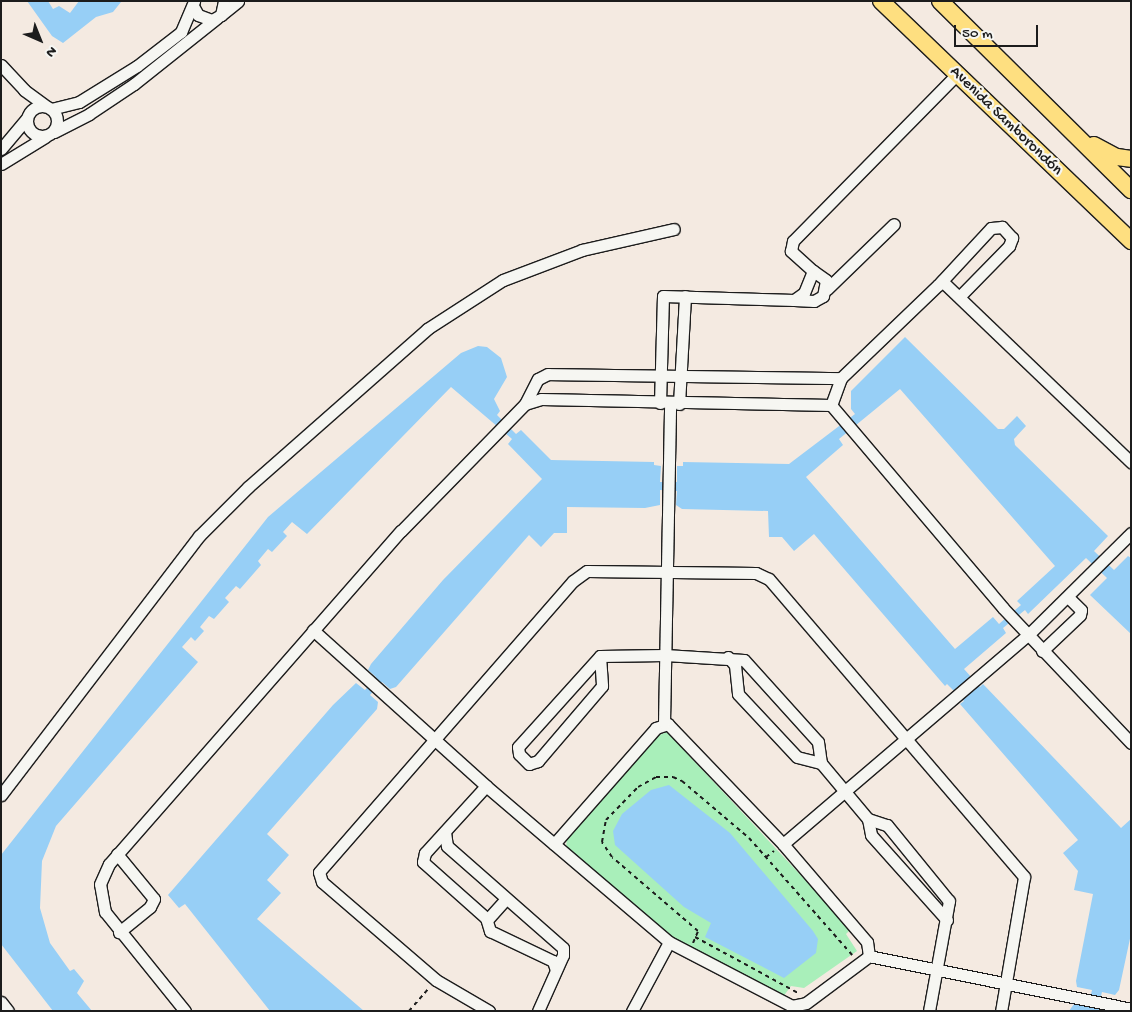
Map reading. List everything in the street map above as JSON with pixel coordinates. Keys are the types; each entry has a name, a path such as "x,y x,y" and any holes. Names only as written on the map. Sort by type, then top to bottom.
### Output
{"highway":[{"name":"Avenida Samborondón","path":"881,1 1131,241"},
{"path":"940,1 1131,190"},
{"path":"1080,138 1118,157 1131,159"}],"street":[{"path":"219,16 224,1"},
{"path":"1,164 49,134 89,114 134,84 238,1"},
{"path":"194,3 202,18 219,16"},
{"path":"1,148 36,107 49,108 79,102 137,66 181,32 194,3"},
{"path":"1,66 24,90 49,108 57,117 49,134"},
{"path":"827,289 826,280 813,272 791,251 793,241 956,75"},
{"path":"24,90 31,132 49,134"},
{"path":"554,844 664,723 669,404 659,374 663,296 814,301 894,224"},
{"path":"830,405 841,378 942,281 991,228 1002,227 1012,243 960,296"},
{"path":"1,795 199,536 248,487 427,329 502,280 582,250 674,229"},
{"path":"794,300 810,284 813,272"},
{"path":"942,281 960,296 1131,462"},
{"path":"669,404 682,375 685,296"},
{"path":"185,1011 104,912 100,893 105,872 118,854 313,630 495,432 525,404 538,379 548,374 659,374 841,378"},
{"path":"525,404 541,398 669,404 830,405"},
{"path":"830,405 1018,625 1131,743"},
{"path":"783,844 845,793 954,696 1028,635 1131,533"},
{"path":"489,1011 436,980 319,876 434,739 577,576 587,571 763,574 904,740 1024,877 1001,1011"},
{"path":"1042,650 1080,615 1081,610 1068,597"},
{"path":"313,630 486,786 669,942 792,1006 806,1003 869,956 1006,986 1131,1009"},
{"path":"600,656 602,686 538,761 529,764 519,754 518,747 600,656 665,655 728,658 748,663 818,742 821,762 868,819 871,835 947,920"},
{"path":"728,658 734,665 738,694 797,757 821,762"},
{"path":"664,723 672,727 783,844 867,942 869,956"},
{"path":"486,786 425,853 423,862 487,920 490,931 552,961 556,970"},
{"path":"868,819 887,825 947,897 947,920 929,1011"},
{"path":"445,832 446,846 504,901 563,948 556,970 538,1011"},
{"path":"118,854 154,899 150,907 119,932"},
{"path":"487,920 504,901"},
{"path":"632,1011 669,942"},
{"path":"1,1002 8,1011"}],"path":[{"path":"805,992 793,992 695,937 698,931 607,852 601,836 606,820 638,787 656,777 682,781 761,851 854,957 847,962"},
{"path":"409,1011 436,980"}],"green space":[{"path":"667,732 851,929 846,934 857,951 804,988 791,986 783,997 660,930 566,847 567,839 656,736"}],"water":[{"path":"27,1 48,1 53,9 59,6 70,13 79,1 121,2 113,12 96,17 63,43 52,36"},
{"path":"905,337 998,429 1004,429 1017,416 1026,426 1014,439 1015,445 1108,536 1094,551 1114,570 1128,556 1131,558 1131,634 1090,595 1107,578 1086,558 1028,614 1025,610 1003,628 1006,633 964,669 980,687 983,684 1121,828 1131,819 1131,934 1119,990 1115,995 1102,992 1098,1008 1111,1011 1069,1011 1074,1004 1088,1007 1092,990 1077,987 1076,981 1093,894 1074,890 1078,871 1063,853 1078,840 960,704 964,701 947,684 945,686 814,534 794,551 782,537 769,537 768,511 682,509 676,505 677,491 660,490 660,505 645,508 567,507 567,533 554,533 541,547 529,535 396,687 390,689 382,682 370,695 378,702 377,709 267,834 289,855 267,880 281,893 257,919 364,1011 270,1011 185,904 179,908 168,895 333,705 356,683 365,690 376,677 368,670 371,664 443,580 542,479 508,444 512,439 451,387 307,534 292,522 283,532 287,536 272,552 268,549 258,561 261,565 240,589 236,586 225,598 229,602 214,619 209,616 200,627 204,631 195,641 191,637 182,647 198,662 56,826 42,861 40,908 50,943 70,971 74,969 84,981 77,993 92,1011 53,1011 1,944 1,855 268,517 461,353 478,346 487,347 501,358 507,377 494,399 500,411 497,415 516,434 521,430 551,460 654,462 654,465 661,466 660,482 677,482 677,466 683,466 683,462 789,464 855,414 851,409 851,391","holes":["900,389 1055,566 1017,601 1021,605 999,624 993,617 955,649 806,477 843,445 839,439"]},
{"path":"669,785 730,833 818,939 816,953 784,978 705,937 711,923 684,907 615,845 613,831 622,814 651,790"}]}
